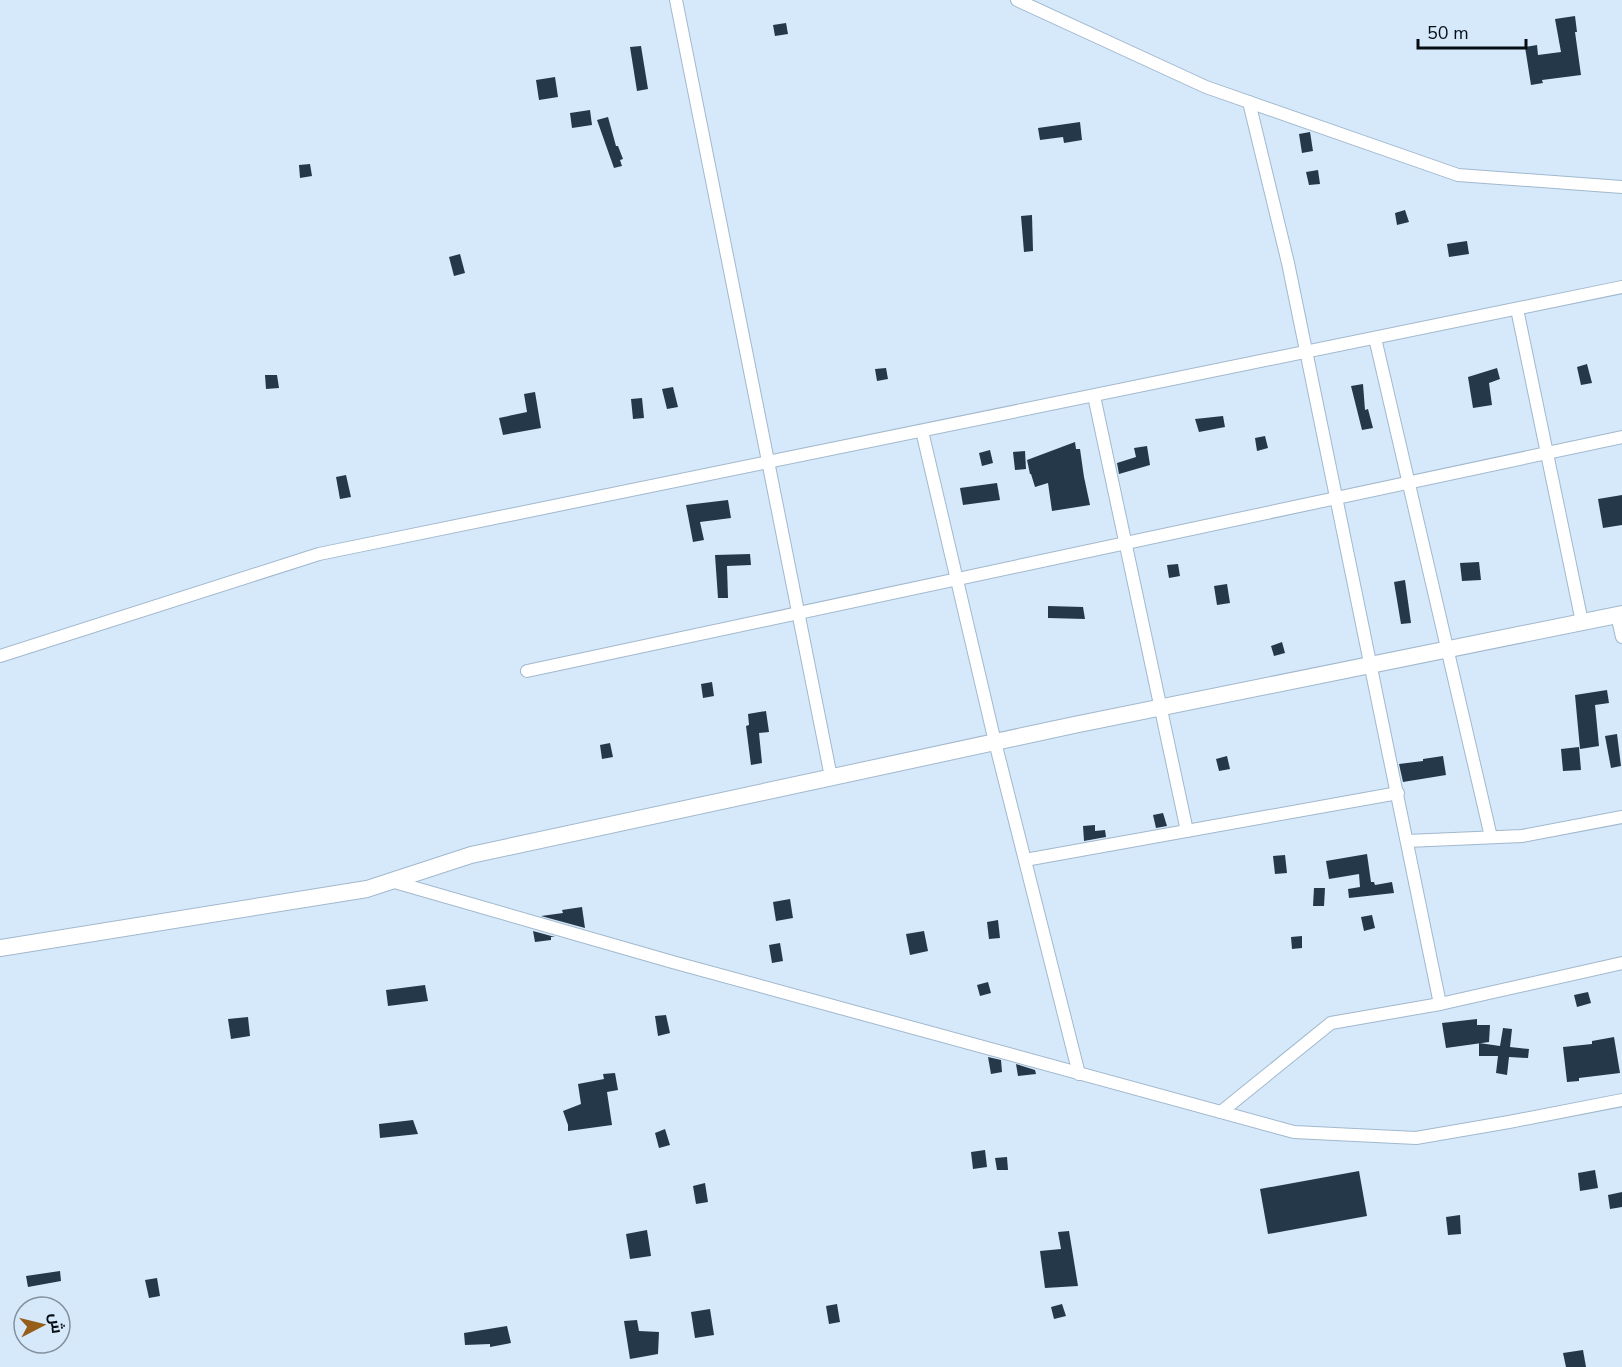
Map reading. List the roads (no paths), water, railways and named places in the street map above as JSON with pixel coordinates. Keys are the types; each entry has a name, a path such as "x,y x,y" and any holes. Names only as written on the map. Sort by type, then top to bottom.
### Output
{"street":[{"path":"676,0 831,777"},
{"path":"1017,0 1206,87 1458,175 1622,188"},
{"path":"1249,102 1288,263 1440,1004"},
{"path":"0,656 319,554 1622,287"},
{"path":"1517,309 1582,622"},
{"path":"1375,338 1491,837"},
{"path":"1094,396 1187,831"},
{"path":"922,431 995,742 1079,1074"},
{"path":"527,671 1622,437"},
{"path":"0,948 367,890 471,855 1161,707 1620,614 1622,637"},
{"path":"1025,860 1398,794"},
{"path":"1407,842 1522,836 1622,817"},
{"path":"391,881 676,963 1294,1132 1416,1138 1622,1100"},
{"path":"1221,1112 1331,1023 1440,1004 1622,963"}]}
